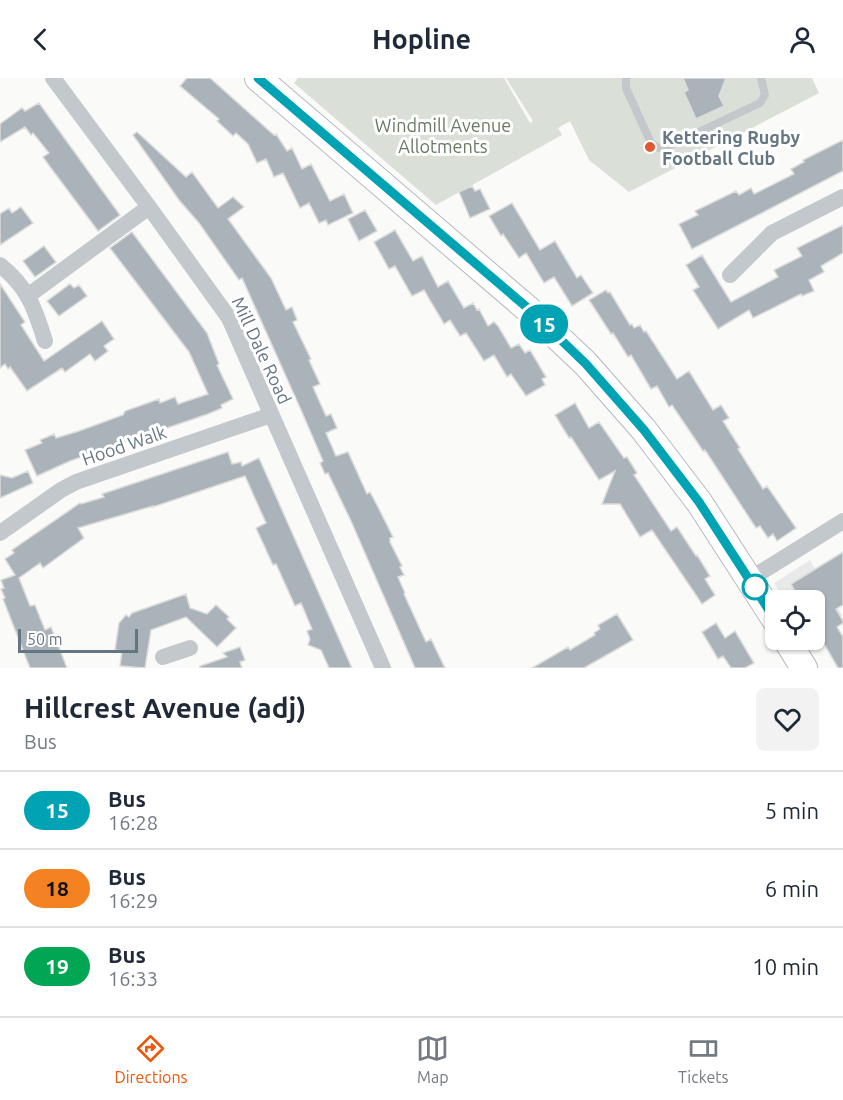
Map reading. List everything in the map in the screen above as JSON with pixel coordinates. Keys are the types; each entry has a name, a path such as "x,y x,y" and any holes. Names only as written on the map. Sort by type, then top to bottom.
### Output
{"main road":[{"path":"258,78 530,310 579,357 616,396 672,465 706,511 765,603"},
{"path":"793,650 804,668"}],"street":[{"name":"Mill Dale Road","path":"53,78 150,207 229,318 383,668"},
{"path":"730,275 772,233 843,197"},
{"path":"29,296 150,207"},
{"path":"0,265 18,281 29,296 45,341"},
{"name":"Hood Walk","path":"0,533 60,490 75,482 271,415"},
{"path":"750,579 843,521"}],"lane":[{"path":"626,78 627,88 651,143 658,148 665,148 760,103 765,95 761,78"}],"shaded area":[{"path":"810,560 842,615 825,626 825,590 778,590 774,583"}],"green space":[{"name":"Windmill Avenue Allotments","path":"298,78 504,78 530,123 533,121 506,78 812,78 819,93 629,192 589,160 570,121 558,128 562,135 436,205 294,83"}],"building":[{"path":"187,78 210,78 274,135 276,134 287,151 292,148 302,169 311,164 330,201 344,194 353,213 328,225 326,220 319,223 309,203 300,208 283,173 274,177 266,159 257,163 248,144 236,133 233,136 217,121 219,119 180,86"},
{"path":"683,78 726,78 719,96 724,106 696,119 684,92 688,90"},
{"path":"39,103 120,215 98,231 43,157 49,153 33,133 31,135 25,127 0,142 0,124 22,108 25,111"},
{"path":"137,132 186,177 192,172 218,208 233,197 244,207 228,219 271,278 286,310 292,307 297,320 293,322 320,384 313,387 326,416 331,414 337,428 326,433 336,456 348,452 367,494 370,492 378,507 393,537 390,538 390,542 402,566 400,567 404,575 398,577 404,594 426,642 431,639 445,668 415,668 351,521 328,473 325,474 320,463 323,461 242,278 239,280 199,223 179,200 133,135"},
{"path":"843,140 843,171 692,249 679,224 698,215 695,211 736,191 739,195 751,188 754,194 794,174 791,169 804,162 803,160"},
{"path":"472,186 475,191 480,189 490,209 470,218 459,192"},
{"path":"512,203 540,250 555,241 577,278 581,275 593,293 572,306 554,277 544,283 526,253 519,258 503,234 501,236 489,216"},
{"path":"21,207 33,223 0,245 0,214 9,208 12,213"},
{"path":"365,210 377,231 359,241 348,219"},
{"path":"843,225 843,253 821,266 824,272 809,280 814,291 802,296 801,294 753,318 749,310 718,329 693,290 699,287 686,265 702,255 731,302 778,277 774,270 802,256 797,248"},
{"path":"395,230 413,261 422,256 438,287 448,281 464,308 473,303 488,326 494,322 498,326 511,348 519,344 525,353 530,350 546,377 542,379 545,385 526,396 511,374 507,377 494,355 484,361 466,333 460,336 450,320 444,324 424,290 412,296 395,266 389,269 374,242"},
{"path":"132,232 207,333 219,364 217,365 233,399 221,405 222,408 208,414 70,461 37,476 25,450 42,443 40,440 54,434 56,438 79,431 159,399 160,403 175,397 178,404 208,394 189,352 110,248"},
{"path":"44,246 56,262 35,277 23,261"},
{"path":"0,284 25,322 21,325 44,361 102,321 114,339 104,346 108,351 95,361 90,354 65,372 62,368 27,391 10,367 8,369 5,364 0,368"},
{"path":"70,284 74,288 79,285 87,296 59,316 47,301"},
{"path":"606,290 610,292 630,325 632,324 634,328 640,325 644,332 646,331 677,379 689,371 713,410 721,405 729,418 723,421 740,448 738,449 763,489 767,486 796,528 777,541 773,534 768,538 760,526 756,528 705,450 703,451 672,405 669,407 657,386 651,389 631,355 628,357 589,300"},
{"path":"575,403 589,428 599,422 624,458 627,457 637,473 634,475 671,531 677,527 697,555 710,576 705,579 715,595 702,604 652,530 640,537 620,504 602,504 615,471 599,480 555,415"},
{"path":"228,452 232,464 241,462 242,466 259,458 352,668 329,668 321,650 308,645 310,639 307,631 312,629 301,603 295,606 256,528 266,523 245,476 153,507 78,528 84,538 43,568 40,563 19,578 30,606 35,605 45,630 51,627 67,668 30,668 1,589 4,588 1,580 15,575 5,559 14,553 12,550 80,503 104,497 102,494"},
{"path":"28,471 33,483 0,498 0,475 12,478"},
{"path":"843,552 843,605 836,609 843,621 837,627 843,637 843,668 838,668 825,646 825,590 794,590 791,584"},
{"path":"186,594 190,608 207,614 216,605 229,617 227,619 236,628 217,647 186,617 151,630 145,668 120,666 122,651 115,650 119,623 126,615 129,617 132,613"},
{"path":"617,614 633,640 584,668 532,668 568,647 570,650 595,635 594,633 600,629 598,625"},
{"path":"716,623 725,638 735,631 754,663 745,668 731,668 723,656 718,659 702,632"},
{"path":"240,647 245,660 240,662 242,668 200,668 200,666 227,657 223,653"}],"bus line":[{"name":"15","path":"258,78 530,310 586,364 616,396 672,465 725,540 765,604"}],"place":[{"name":"Kettering Rugby Football Club","path":"650,147"}]}
